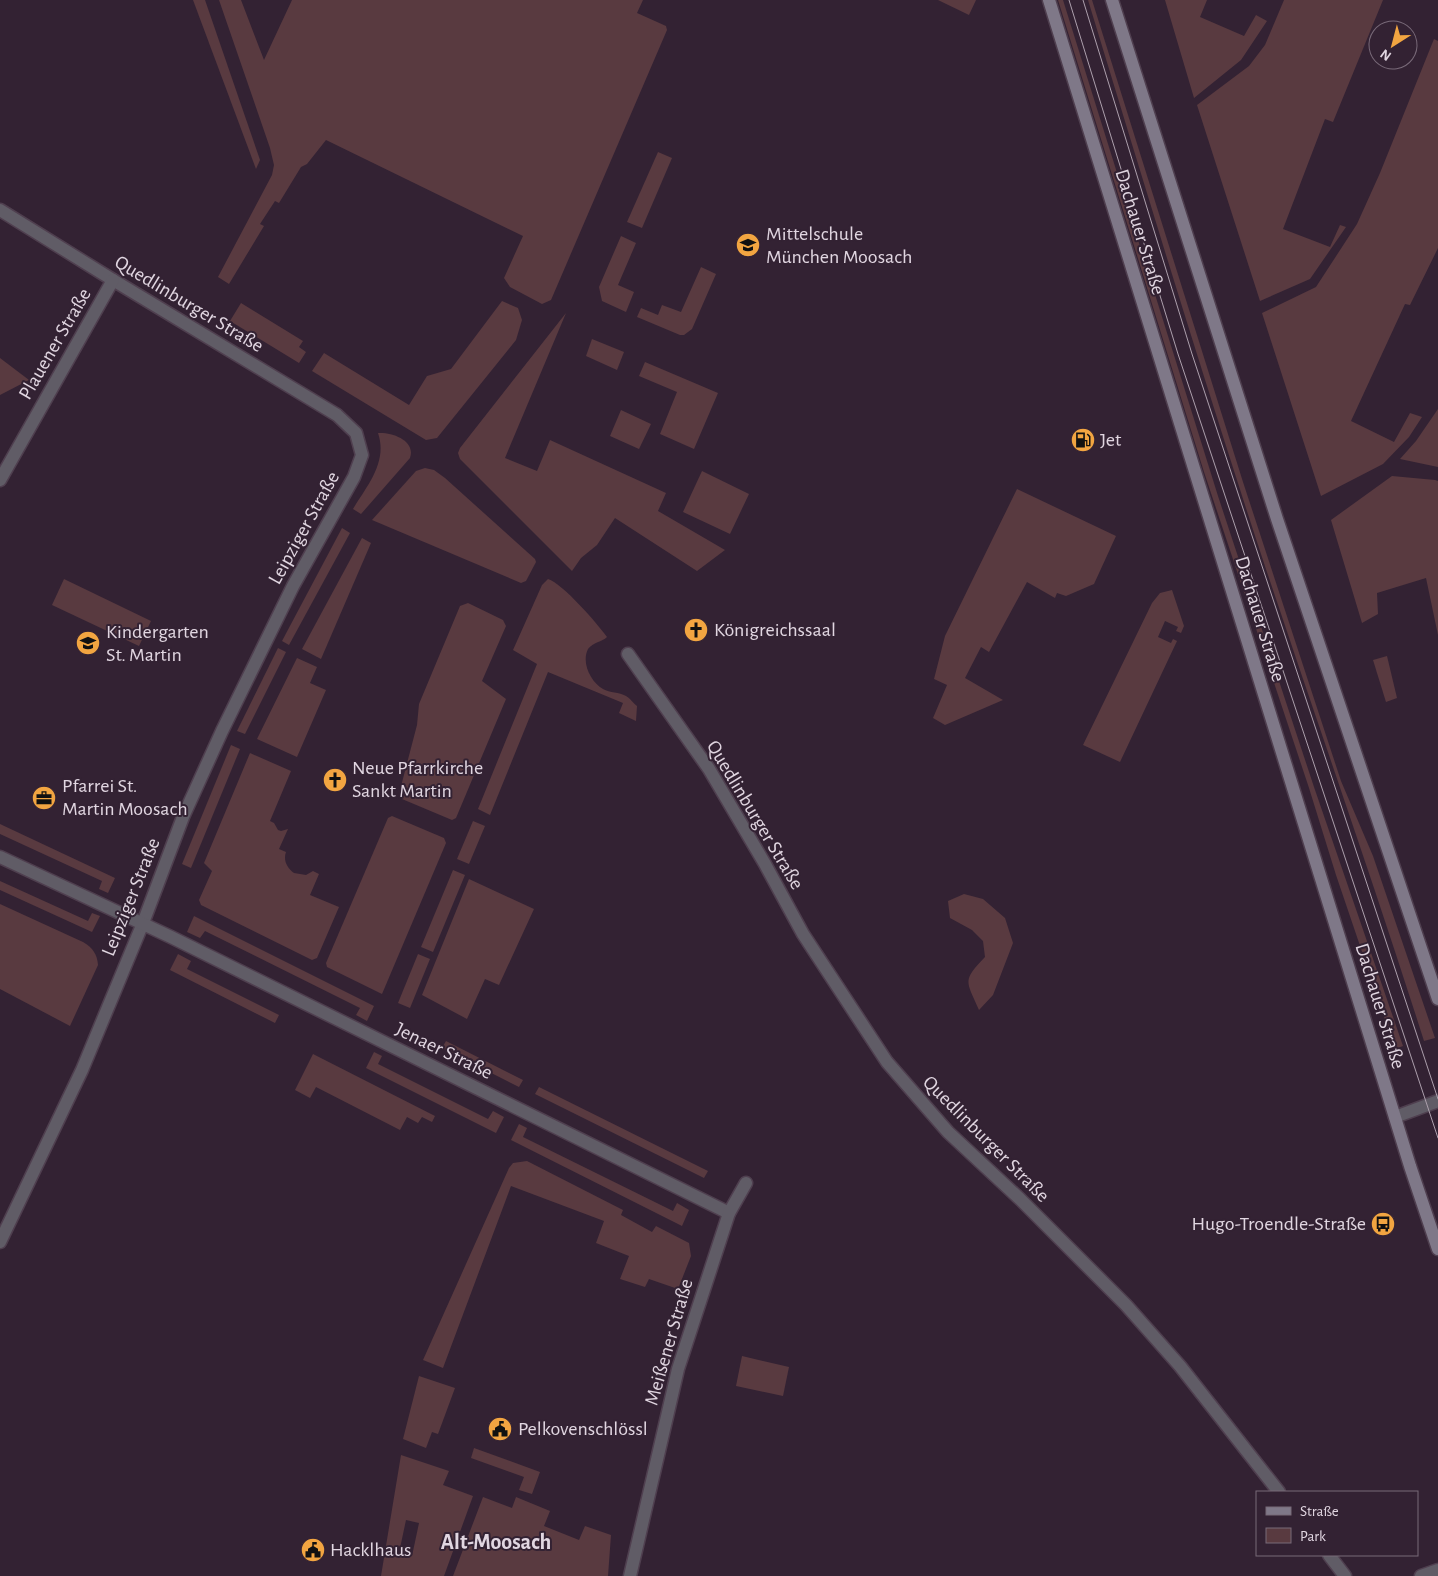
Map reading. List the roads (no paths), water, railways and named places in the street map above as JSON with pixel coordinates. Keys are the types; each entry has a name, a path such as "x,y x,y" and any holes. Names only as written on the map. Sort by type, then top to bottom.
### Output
{"main road":[{"name":"Dachauer Straße","path":"1049,0 1395,1116 1438,1249"},
{"path":"1112,0 1277,519 1438,999"}],"street":[{"name":"Quedlinburger Straße","path":"0,210 337,415 356,433"},
{"name":"Plauener Straße","path":"0,480 113,280"},
{"name":"Leipziger Straße","path":"0,1242 82,1070 143,923 183,817 222,731 293,586 354,477 362,455 356,433"},
{"name":"Quedlinburger Straße","path":"628,654 709,770 765,864 802,934 887,1062 948,1132 1020,1199 1126,1305 1180,1366 1279,1491"},
{"name":"Jenaer Straße","path":"0,857 143,923 729,1213"},
{"path":"1395,1116 1438,1101"},
{"name":"Meißener Straße","path":"630,1576 678,1369 729,1213 746,1183"},
{"path":"1330,1556 1345,1576"},
{"path":"1422,1576 1438,1570"}],"tram line":[{"path":"1069,0 1178,354 1438,1138"},
{"path":"1083,0 1192,354 1438,1099"}],"place":[{"name":"Mittelschule München Moosach","path":"748,245"},
{"name":"Jet","path":"1083,440"},
{"name":"Königreichssaal","path":"696,630"},
{"name":"Kindergarten St. Martin","path":"88,643"},
{"name":"Neue Pfarrkirche Sankt Martin","path":"335,780"},
{"name":"Pfarrei St. Martin Moosach","path":"44,798"},
{"name":"Hugo-Troendle-Straße","path":"1383,1224"},
{"name":"Pelkovenschlössl","path":"500,1429"},
{"name":"Hacklhaus","path":"313,1550"}],"district":[{"name":"Alt-Moosach","path":"496,1542"}]}
